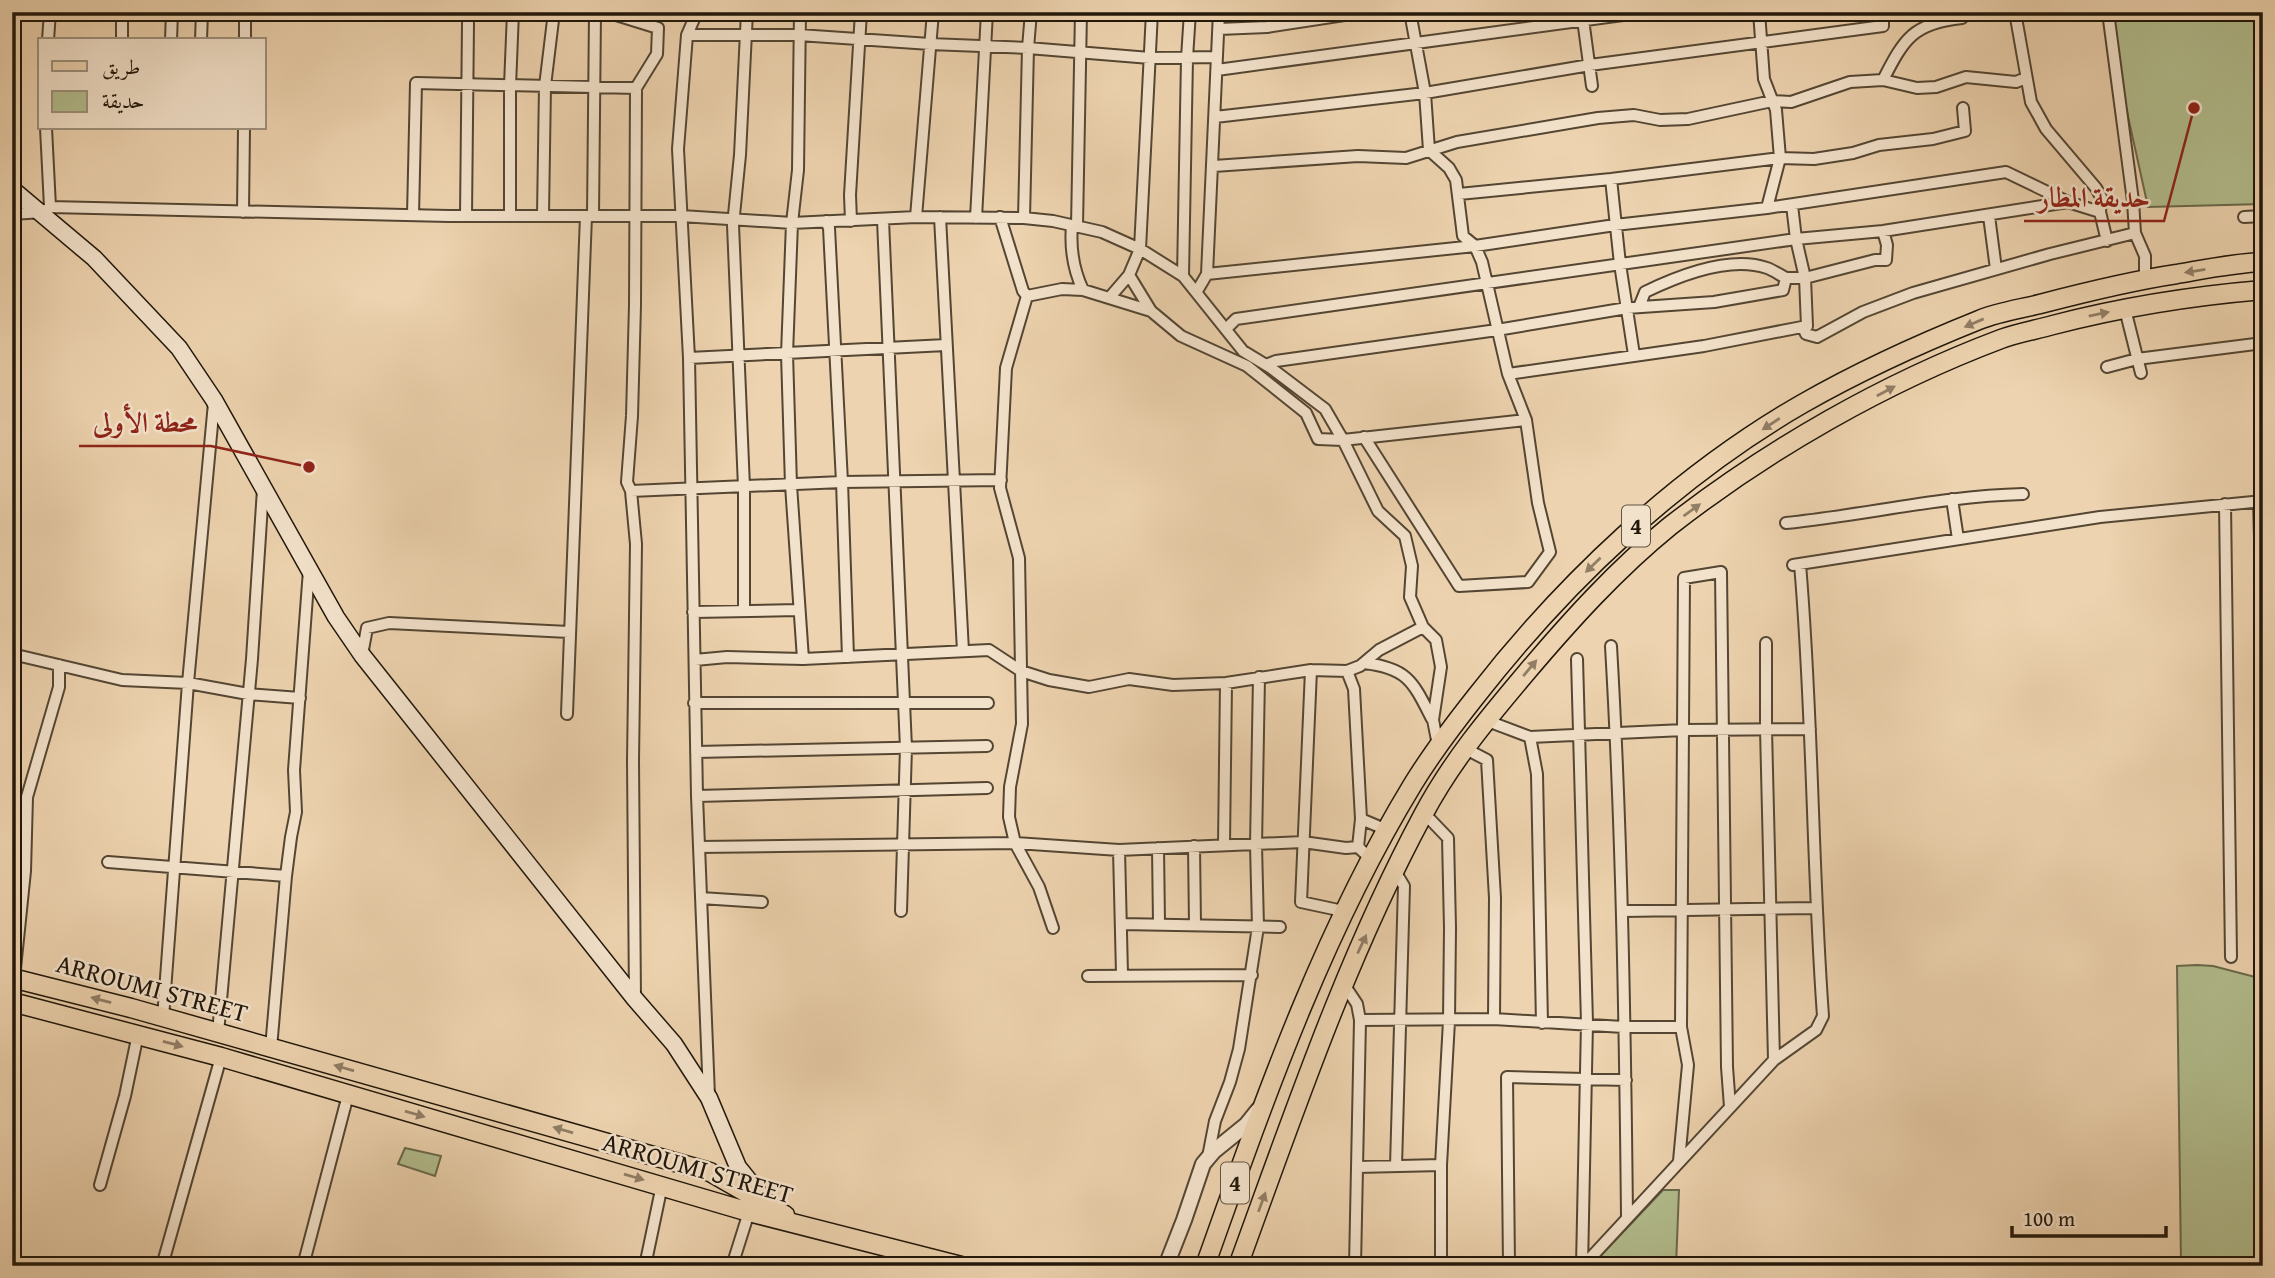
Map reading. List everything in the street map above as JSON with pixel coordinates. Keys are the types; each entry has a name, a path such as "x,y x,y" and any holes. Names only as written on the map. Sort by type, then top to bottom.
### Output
{"main road":[{"path":"12,189 46,210 179,348 214,400 336,617 362,654 635,999 674,1044 709,1098 738,1167 768,1205"},
{"name":"4","path":"1205,1266 1286,1045 1343,911 1364,853 1387,830 1438,745 1492,676 1548,609 1613,545 1730,451 1801,404 1983,318 2124,282 2263,262"},
{"name":"4","path":"1238,1266 1343,983 1424,813 1464,748 1485,720 1559,634 1608,583 1669,528 1773,452 1905,381 2003,338 2193,296 2263,290"},
{"name":"ARROUMI STREET","path":"13,978 131,1008 710,1172 807,1227"},
{"name":"ARROUMI STREET","path":"12,1002 221,1057 807,1227"},
{"path":"131,1008 131,1032"},
{"path":"807,1227 961,1266"}],"street":[{"path":"48,38 50,12"},
{"path":"121,38 122,12"},
{"path":"171,38 172,12"},
{"path":"201,38 202,12"},
{"path":"245,38 246,12"},
{"path":"510,216 513,12"},
{"path":"543,215 545,86 554,12"},
{"path":"566,714 589,216 594,12 616,13 658,28 657,54 636,88 635,333 627,482 631,491 636,544 633,745 635,999"},
{"path":"697,12 687,35 678,149 689,358 694,703 709,1098"},
{"path":"744,611 744,487 734,218 747,12"},
{"path":"800,12 798,170 792,223 787,354 791,485 803,659"},
{"path":"851,220 858,39 862,12"},
{"path":"916,217 933,12"},
{"path":"976,218 987,12"},
{"path":"1024,218 1031,12"},
{"path":"1081,12 1074,225 1070,242 1076,276 1083,290"},
{"path":"1110,297 1129,275 1140,249 1152,12"},
{"path":"1183,276 1190,12"},
{"path":"1197,291 1207,274 1219,12"},
{"path":"1219,29 1267,27 1364,12"},
{"path":"1364,438 1460,586 1528,582 1550,552 1538,503 1526,420 1508,374 1482,262 1475,246 1463,236 1456,180 1449,168 1429,150 1425,93 1410,12"},
{"path":"1217,70 1418,44 1582,16 1644,12"},
{"path":"1759,12 1764,79 1772,101 1780,158 1767,208"},
{"path":"1215,117 1425,93 1590,65 1883,26 1883,12"},
{"path":"1883,80 1900,47 1918,30 1946,19 1962,18 1962,12"},
{"path":"2015,12 2031,102 2046,129 2101,197 2100,212 2107,241"},
{"path":"2108,12 2134,233 2145,256 2146,278"},
{"path":"1582,16 1592,86"},
{"path":"466,216 468,23"},
{"path":"687,35 799,34 1150,58 1217,57"},
{"path":"1214,166 1358,156 1406,158 1457,142 1598,118 1634,115 1660,120 1688,119 1772,101 1791,102 1850,82 1883,80 1917,88 1936,87 1966,78 2016,82 2026,78"},
{"path":"413,215 416,83 636,88"},
{"path":"1777,127 1791,102"},
{"path":"1459,194 1780,158 1814,159 1853,153 1879,145 1933,139 1965,131 1963,108"},
{"path":"46,130 46,210"},
{"path":"243,212 244,130"},
{"path":"1207,274 1475,246 1615,225 1791,205 2006,172 2068,202 2100,212"},
{"path":"1611,179 1634,355"},
{"path":"1226,329 1236,319 1796,239 1989,216 2068,202"},
{"path":"1508,374 1704,346 1808,326 1805,278 1791,205"},
{"path":"12,214 46,210 681,216 792,223 916,217 1024,218 1102,232 1140,249 1183,276 1243,351 1325,410 1343,440 1378,512 1405,536 1412,566 1410,597 1423,627 1436,640 1441,667 1433,720"},
{"path":"1989,216 1996,269"},
{"path":"2244,217 2263,216"},
{"path":"940,217 963,651"},
{"path":"1000,218 1023,291 1027,296"},
{"path":"883,220 905,704 905,842 901,911"},
{"path":"826,221 829,228 842,482 848,657"},
{"path":"1639,307 1645,292 1685,273 1747,264 1768,268 1786,278 1805,278 1875,260 1886,260 1887,245 1882,230"},
{"path":"1803,327 1806,334 1817,337 1863,312 1913,293 2134,233"},
{"path":"1129,275 1151,311 1181,336 1247,366 1306,413 1318,439 1343,440 1526,420"},
{"path":"1266,366 1276,361 1497,330 1627,308 1714,302 1762,295 1783,290 1786,278"},
{"path":"1027,296 1062,289 1083,290 1151,311"},
{"path":"1027,296 1006,368 1000,488 1019,558 1022,724 1010,787 1009,817 1015,843 1039,887 1054,928"},
{"path":"2126,309 2141,373"},
{"path":"2107,367 2137,359 2263,343"},
{"path":"689,358 946,345"},
{"path":"163,1018 188,683 214,400"},
{"path":"631,491 842,482 1001,480"},
{"path":"218,1033 252,659 263,486"},
{"path":"1786,523 1952,499 2023,494"},
{"path":"1952,499 1958,539"},
{"path":"1582,1266 1774,1060 1816,1030 1823,1016 1815,908 1808,655 1796,565 2100,517 2261,501 2263,643"},
{"path":"2225,504 2231,957"},
{"path":"271,1048 286,876 296,812 294,770 309,569"},
{"path":"1679,1161 1688,1065 1681,1027 1684,578 1721,572 1727,1067 1730,1107"},
{"path":"694,612 799,610"},
{"path":"362,654 368,628 389,623 569,632"},
{"path":"695,660 727,657 803,659 989,650 1021,671 1049,680 1089,687 1129,679 1173,685 1226,683 1311,670 1347,671 1364,663 1379,650 1423,627"},
{"path":"1766,643 1774,1060"},
{"path":"1611,646 1624,911 1623,1027 1627,1216"},
{"path":"12,654 122,680 188,683 248,694 300,698"},
{"path":"1577,659 1587,1023 1582,1266"},
{"path":"1364,663 1389,666 1409,679 1433,720 1438,745"},
{"path":"13,978 25,871 27,797 59,687 59,665"},
{"path":"1311,670 1301,902 1343,911"},
{"path":"699,846 1015,843 1119,850 1303,842 1364,853 1354,689 1347,671"},
{"path":"1211,1154 1215,1121 1239,1049 1258,927 1256,845 1259,677"},
{"path":"1224,845 1226,683"},
{"path":"694,703 988,703"},
{"path":"1485,720 1530,737 1578,737 1684,730 1810,729"},
{"path":"1530,737 1537,774 1542,1023"},
{"path":"696,752 987,746"},
{"path":"1464,748 1487,760 1495,898 1494,1019"},
{"path":"697,796 987,788"},
{"path":"1424,813 1448,838 1449,1021 1441,1165 1441,1266"},
{"path":"1361,819 1387,830"},
{"path":"1194,846 1195,925"},
{"path":"1158,848 1159,923"},
{"path":"1119,850 1122,974"},
{"path":"108,862 232,874 286,876"},
{"path":"1395,871 1404,886 1396,1166"},
{"path":"701,898 762,902"},
{"path":"1624,911 1815,908"},
{"path":"1121,924 1280,927"},
{"path":"1088,975 1252,975"},
{"path":"1343,983 1357,1004 1360,1020 1355,1266"},
{"path":"1360,1020 1494,1019 1623,1027 1681,1027"},
{"path":"100,1185 125,1096 131,1032"},
{"path":"162,1266 221,1057"},
{"path":"1509,1266 1507,1077 1626,1080"},
{"path":"303,1266 348,1095"},
{"path":"1166,1266 1200,1171 1211,1154 1246,1125 1265,1100"},
{"path":"1211,1154 1227,1150 1244,1158"},
{"path":"1357,1167 1441,1165"},
{"path":"645,1266 662,1185"},
{"path":"732,1266 749,1212"}],"green space":[{"path":"2105,12 2263,12 2263,204 2148,207"},
{"path":"2177,966 2213,966 2263,979 2263,1266 2250,1266 2250,1261 2181,1263"},
{"path":"405,1148 441,1156 435,1176 398,1164"},
{"path":"1663,1190 1679,1190 1676,1266 1591,1266"}],"place":[{"name":"حديقة المطار","path":"2194,108"},
{"name":"محطة الأولى","path":"309,467"}]}
